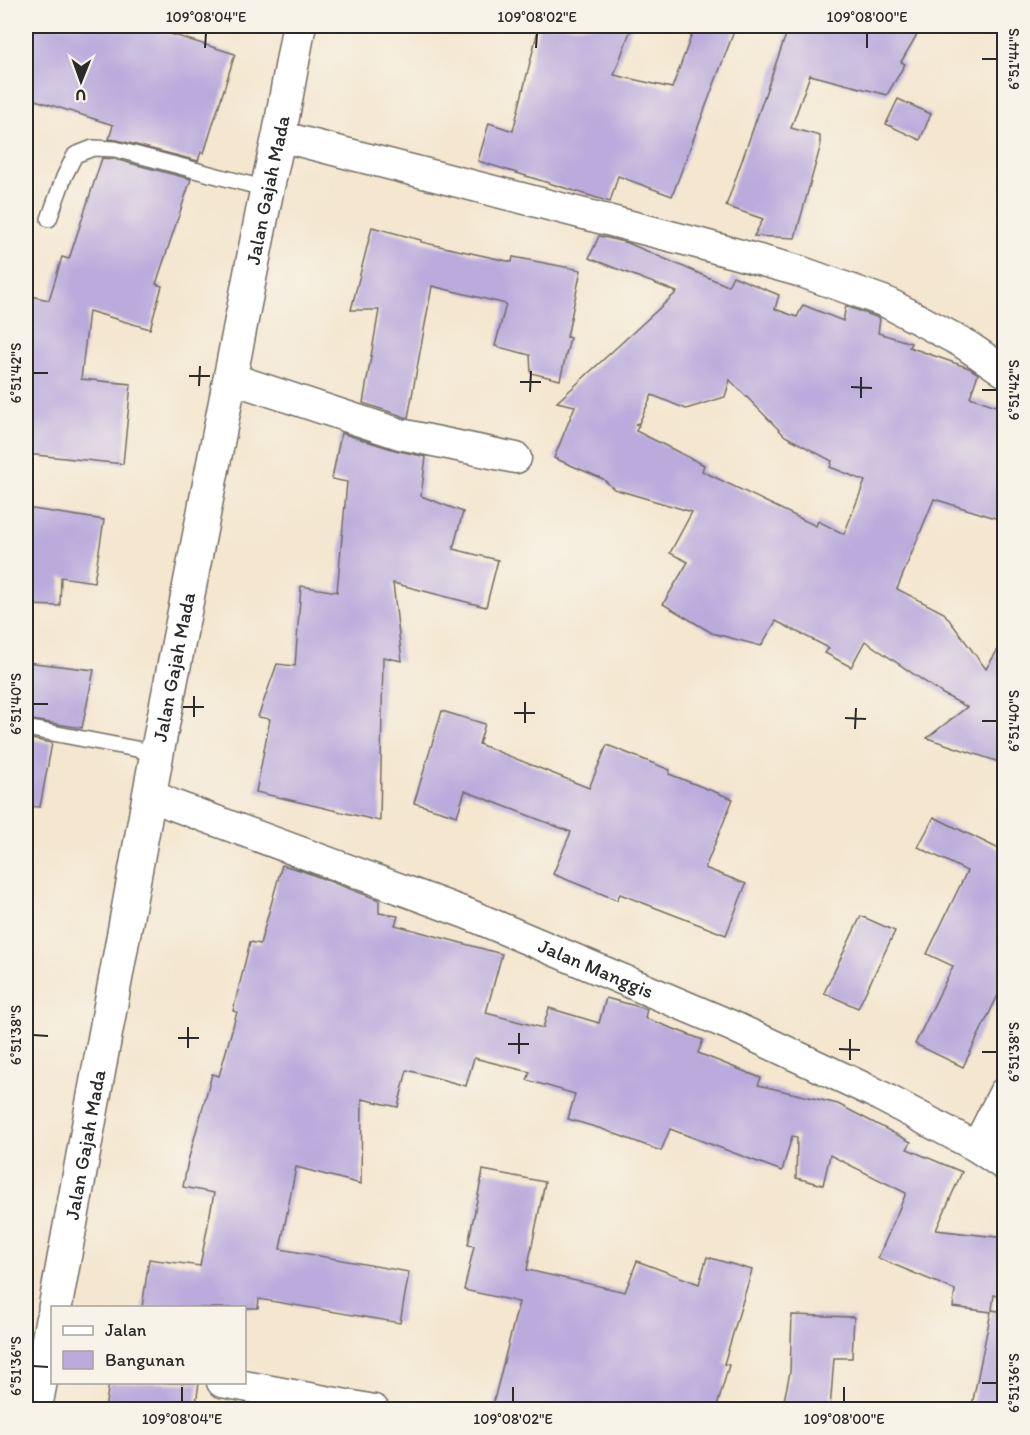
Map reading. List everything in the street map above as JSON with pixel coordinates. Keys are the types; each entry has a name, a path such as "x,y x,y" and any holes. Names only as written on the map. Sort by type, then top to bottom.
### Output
{"highway":[{"name":"Jalan Gajah Mada","path":"55,1306 161,800 157,753 299,26"},
{"path":"35,1410 51,1339"}],"street":[{"path":"279,136 799,271 886,302 963,343 1005,371"},
{"path":"230,378 400,434 516,458"},
{"name":"Jalan Manggis","path":"161,800 468,914 732,1026 873,1092 978,1148 1005,1165"},
{"path":"978,1148 1005,1093"},
{"path":"228,1384 374,1410"}],"lane":[{"path":"49,219 64,177 75,156 93,148 115,149 267,189"},
{"path":"26,728 157,753"}],"building":[{"path":"26,26 145,26 235,54 204,153 201,152 198,161 109,139 113,125 26,97"},
{"path":"539,26 632,26 614,75 672,88 695,26 736,26 672,196 618,176 610,202 478,161 489,123 513,131"},
{"path":"789,26 922,26 901,62 905,64 887,95 810,75 791,128 820,136 820,148 795,238 754,236 763,219 726,206"},
{"path":"898,99 931,114 920,140 886,124"},
{"path":"102,158 191,179 156,284 162,286 150,329 89,311 81,379 131,384 123,464 26,454 26,295 49,300 62,257 69,259"},
{"path":"372,227 421,240 421,242 512,262 513,257 581,270 567,337 570,338 560,380 531,373 530,355 495,346 506,304 432,286 408,418 363,403 379,310 351,310"},
{"path":"599,236 628,243 728,286 733,276 779,295 775,309 797,317 803,305 843,321 846,306 879,318 878,333 911,343 909,347 969,368 978,374 970,397 1005,409 1005,521 934,499 897,589 944,613 986,669 1005,638 1005,764 927,738 967,707 943,694 865,641 851,667 825,653 829,648 776,621 761,646 712,633 663,604 688,562 670,553 692,512 614,489 603,479 554,458 575,406 557,402 677,292 589,258","holes":["730,380 785,436 832,461 830,467 865,481 844,534 818,521 816,526 702,471 704,465 636,431 639,425 635,424 639,423 652,395 686,409 725,397"]},
{"path":"341,433 426,457 421,496 463,512 453,549 498,560 486,607 393,583 402,661 383,657 380,821 256,792 270,719 258,717 277,664 295,666 301,586 337,592 347,482 332,479"},
{"path":"26,508 104,520 94,582 61,577 60,606 26,605"},
{"path":"26,662 94,670 82,728 26,719"},
{"path":"442,711 485,724 479,744 589,788 607,745 670,770 669,774 733,799 705,868 746,884 726,935 620,894 617,900 553,874 571,832 465,791 457,816 414,803"},
{"path":"26,738 52,743 40,807 26,806"},
{"path":"934,817 1005,852 1005,981 963,1067 915,1044 953,966 927,954 967,871 918,847"},
{"path":"282,865 300,870 379,900 379,913 398,916 395,925 502,954 486,1013 543,1028 549,1008 599,1023 606,998 647,1009 645,1018 703,1040 698,1053 761,1078 758,1085 838,1104 911,1142 907,1149 962,1172 936,1230 1005,1238 1005,1298 994,1295 992,1310 1005,1312 1005,1410 971,1410 991,1312 953,1307 955,1290 878,1258 906,1193 830,1155 823,1185 796,1178 797,1137 792,1136 782,1171 670,1129 661,1151 568,1119 575,1094 527,1080 530,1072 474,1058 466,1086 407,1070 398,1107 362,1099 361,1184 296,1167 280,1249 409,1272 400,1323 259,1299 258,1308 142,1306 149,1259 200,1266 214,1193 183,1187 212,1074 219,1076 237,1012 233,1011 250,942 260,944"},
{"path":"861,916 895,931 858,1008 824,993"},
{"path":"483,1170 545,1182 527,1270 625,1292 637,1261 699,1284 707,1257 752,1270 724,1364 729,1365 716,1410 517,1410 493,1404 519,1302 464,1290 474,1246 468,1245"},
{"path":"792,1315 854,1317 852,1358 834,1358 830,1410 782,1410 790,1372"},
{"path":"109,1384 199,1384 195,1410 105,1410"}]}
